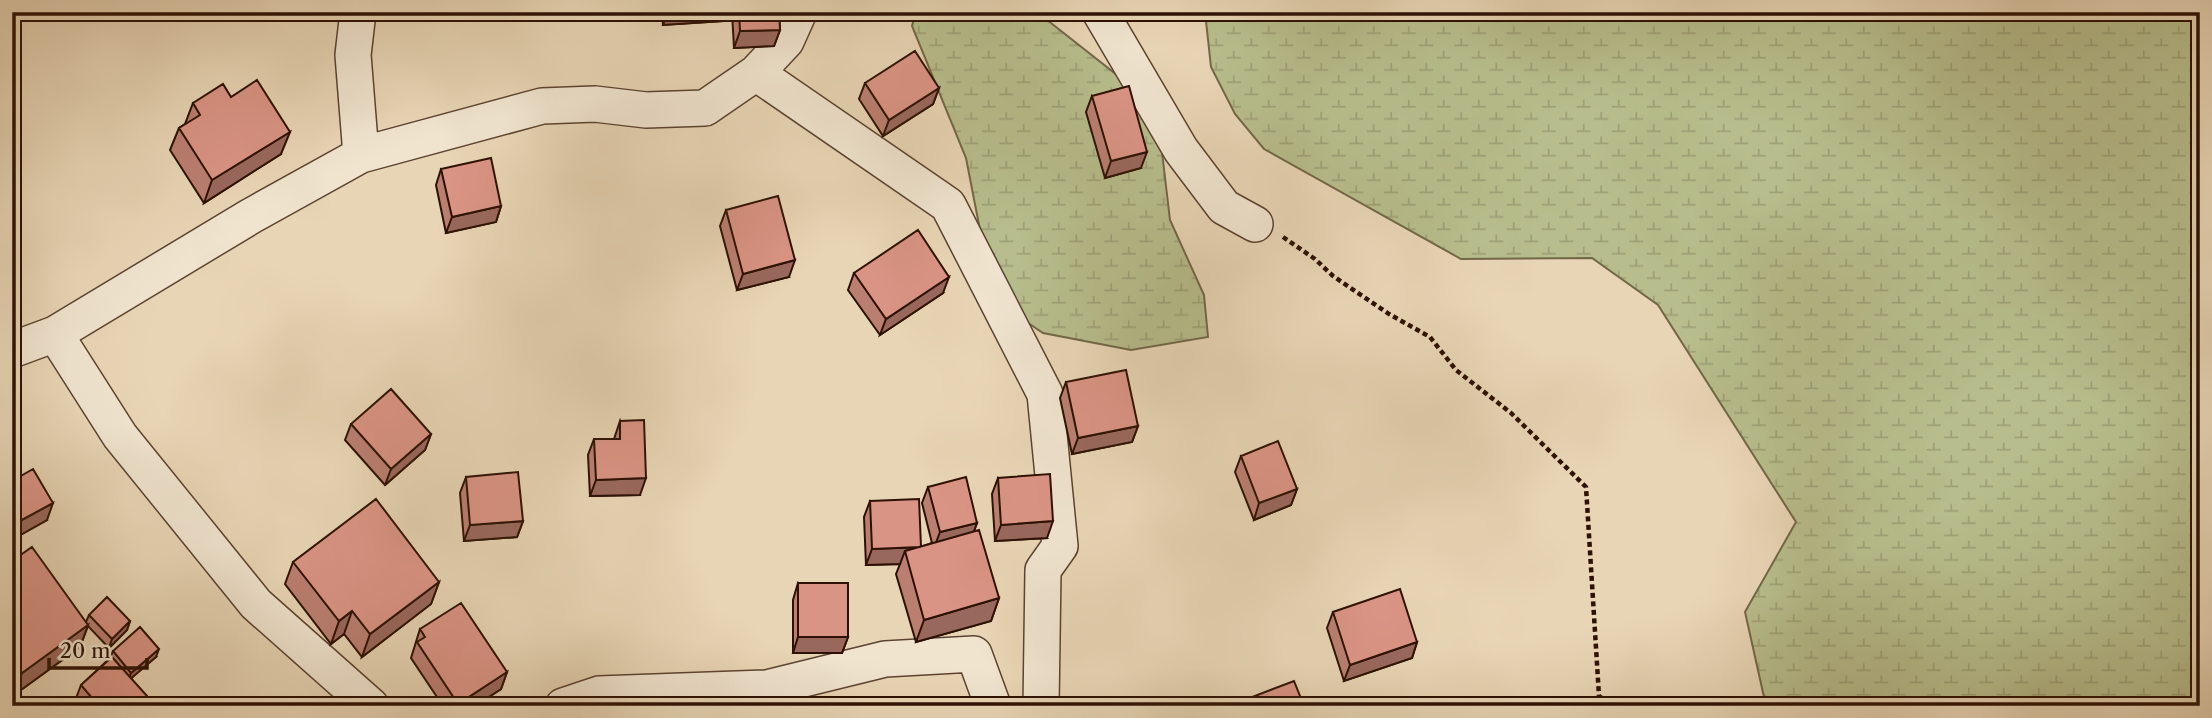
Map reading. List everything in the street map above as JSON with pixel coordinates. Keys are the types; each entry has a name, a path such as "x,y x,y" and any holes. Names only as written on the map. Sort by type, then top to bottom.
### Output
{"street":[{"path":"359,12 353,55 361,155"},
{"path":"12,350 55,334 251,216 361,155 542,106 595,104 646,110 705,107 756,73 786,41 799,12"},
{"path":"1100,12 1181,150 1224,207 1255,224"},
{"path":"756,73 948,205 1045,394 1060,546 1042,570 1041,706"},
{"path":"55,334 120,436 256,604 371,706"},
{"path":"563,706 599,694 767,688 885,659 974,654 993,706"}],"path":[{"path":"1255,224 1287,239 1389,314 1430,337 1456,370 1511,413 1586,487 1599,696 1614,706"}],"green space":[{"path":"916,12 1033,12 1127,83 1162,152 1170,220 1204,295 1208,337 1131,350 1043,333 1006,308 980,230 966,158 912,26"},
{"path":"1205,12 2200,12 2200,706 1766,706 1745,612 1796,522 1658,305 1592,258 1461,259 1264,149 1235,114 1211,67"}],"building":[{"path":"739,12 779,12 780,30 740,31"},
{"path":"915,51 939,88 889,120 865,83"},
{"path":"257,80 290,132 212,180 179,128 200,115 193,103 223,84 231,97"},
{"path":"1129,86 1147,152 1111,161 1092,96"},
{"path":"491,158 501,206 452,217 441,169"},
{"path":"778,196 795,260 743,274 726,210"},
{"path":"918,230 949,277 886,319 854,273"},
{"path":"1126,370 1138,426 1078,438 1066,382"},
{"path":"391,389 431,434 391,469 351,424"},
{"path":"644,420 646,478 596,480 594,439 620,439 620,421"},
{"path":"1278,441 1297,489 1259,503 1241,456"},
{"path":"33,469 53,503 20,521 12,507 12,481"},
{"path":"518,472 523,521 470,525 466,477"},
{"path":"1050,474 1053,521 1001,525 998,478"},
{"path":"966,477 977,523 940,532 928,487"},
{"path":"376,499 439,582 370,634 352,611 339,621 293,562"},
{"path":"919,499 921,547 872,549 870,501"},
{"path":"979,530 999,598 924,620 905,551"},
{"path":"32,547 88,625 22,673 12,659 12,561"},
{"path":"798,583 848,583 848,637 798,637"},
{"path":"1400,589 1417,642 1350,665 1333,612"},
{"path":"107,597 130,621 112,639 89,615"},
{"path":"461,603 507,672 458,704 417,642 425,637 420,629"},
{"path":"140,627 159,649 131,673 113,651"},
{"path":"112,657 147,696 136,706 83,706 92,698 81,685"},
{"path":"1294,681 1304,706 1240,706 1239,702"}]}
